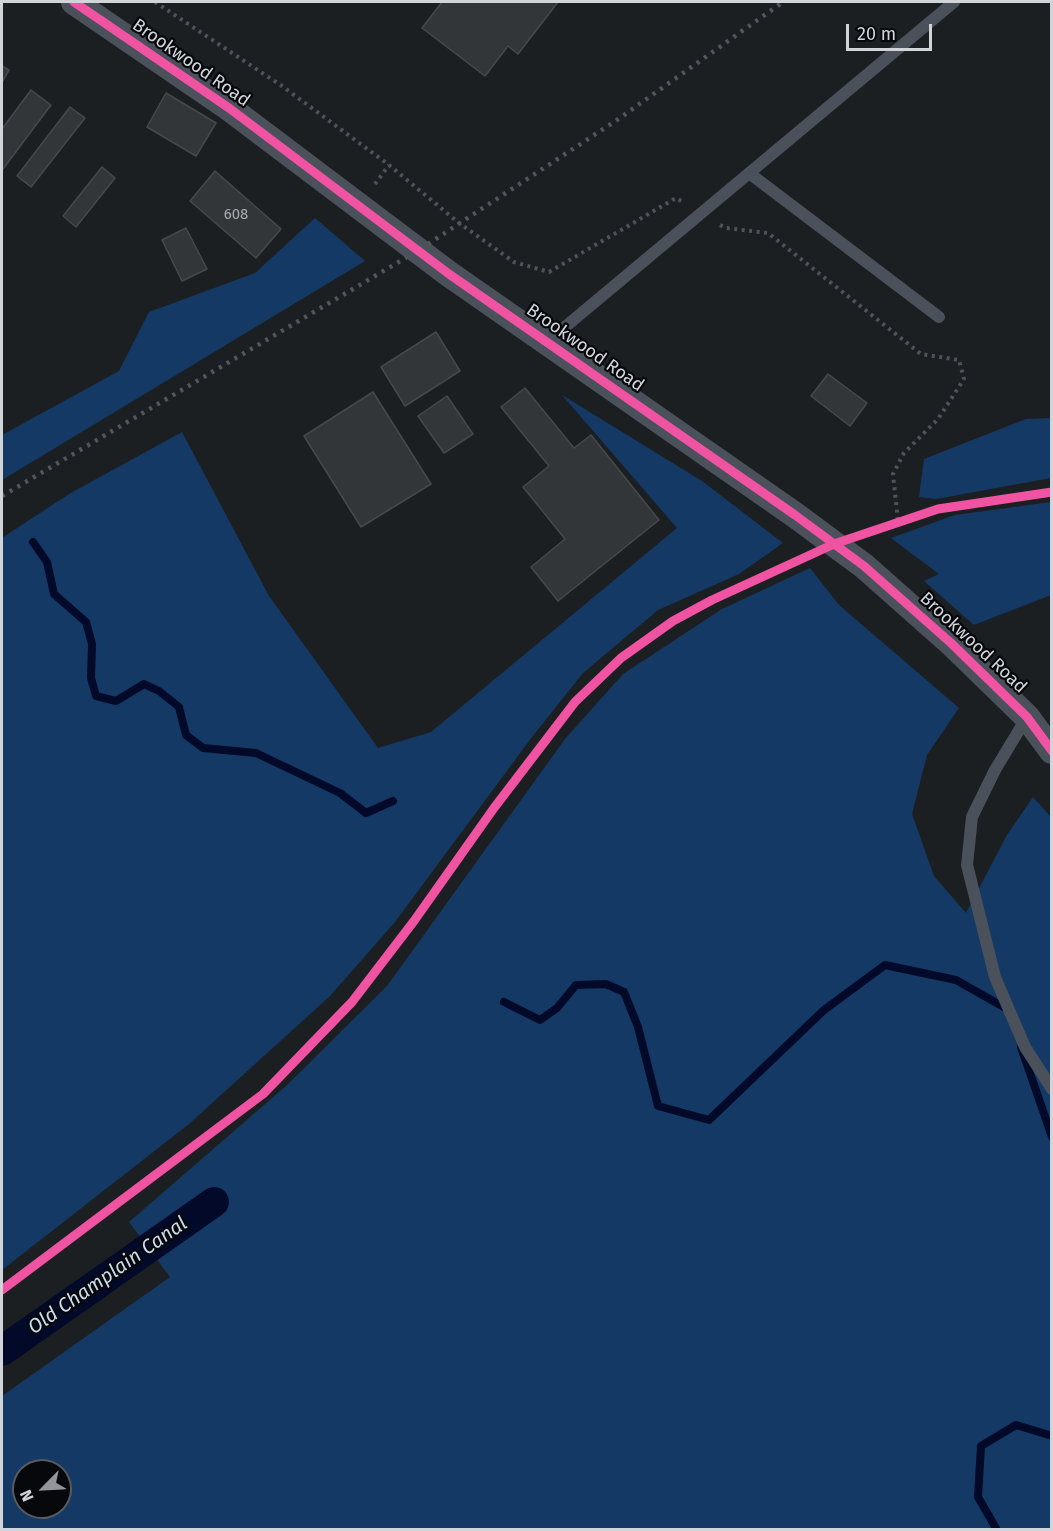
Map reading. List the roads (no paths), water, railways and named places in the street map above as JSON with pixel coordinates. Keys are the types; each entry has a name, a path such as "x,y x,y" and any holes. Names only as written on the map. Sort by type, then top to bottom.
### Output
{"street":[{"name":"Brookwood Road","path":"74,2 229,108 449,274 795,515 864,566 951,642 1027,717 1052,751"}],"lane":[{"path":"547,342 954,2"},
{"path":"749,173 939,317"},
{"path":"1027,717 995,770 972,817 968,865 995,977 1025,1047 1052,1089"}],"waterway":[{"path":"33,542 47,562 54,594 86,622 92,644 91,678 96,696 116,701 144,684 159,691 179,707 186,735 203,748 256,753 340,793 366,813 393,801"},
{"path":"504,1002 540,1020 557,1008 576,985 606,984 624,992 638,1027 658,1106 709,1120 824,1010 885,965 956,980 1009,1010"},
{"path":"1021,1047 1052,1137"},
{"name":"Old Champlain Canal","path":"2,1351 214,1202"},
{"path":"997,1530 978,1497 981,1446 1016,1425 1052,1436"}],"railway":[{"path":"2,496 419,250 617,120 783,2"}]}
